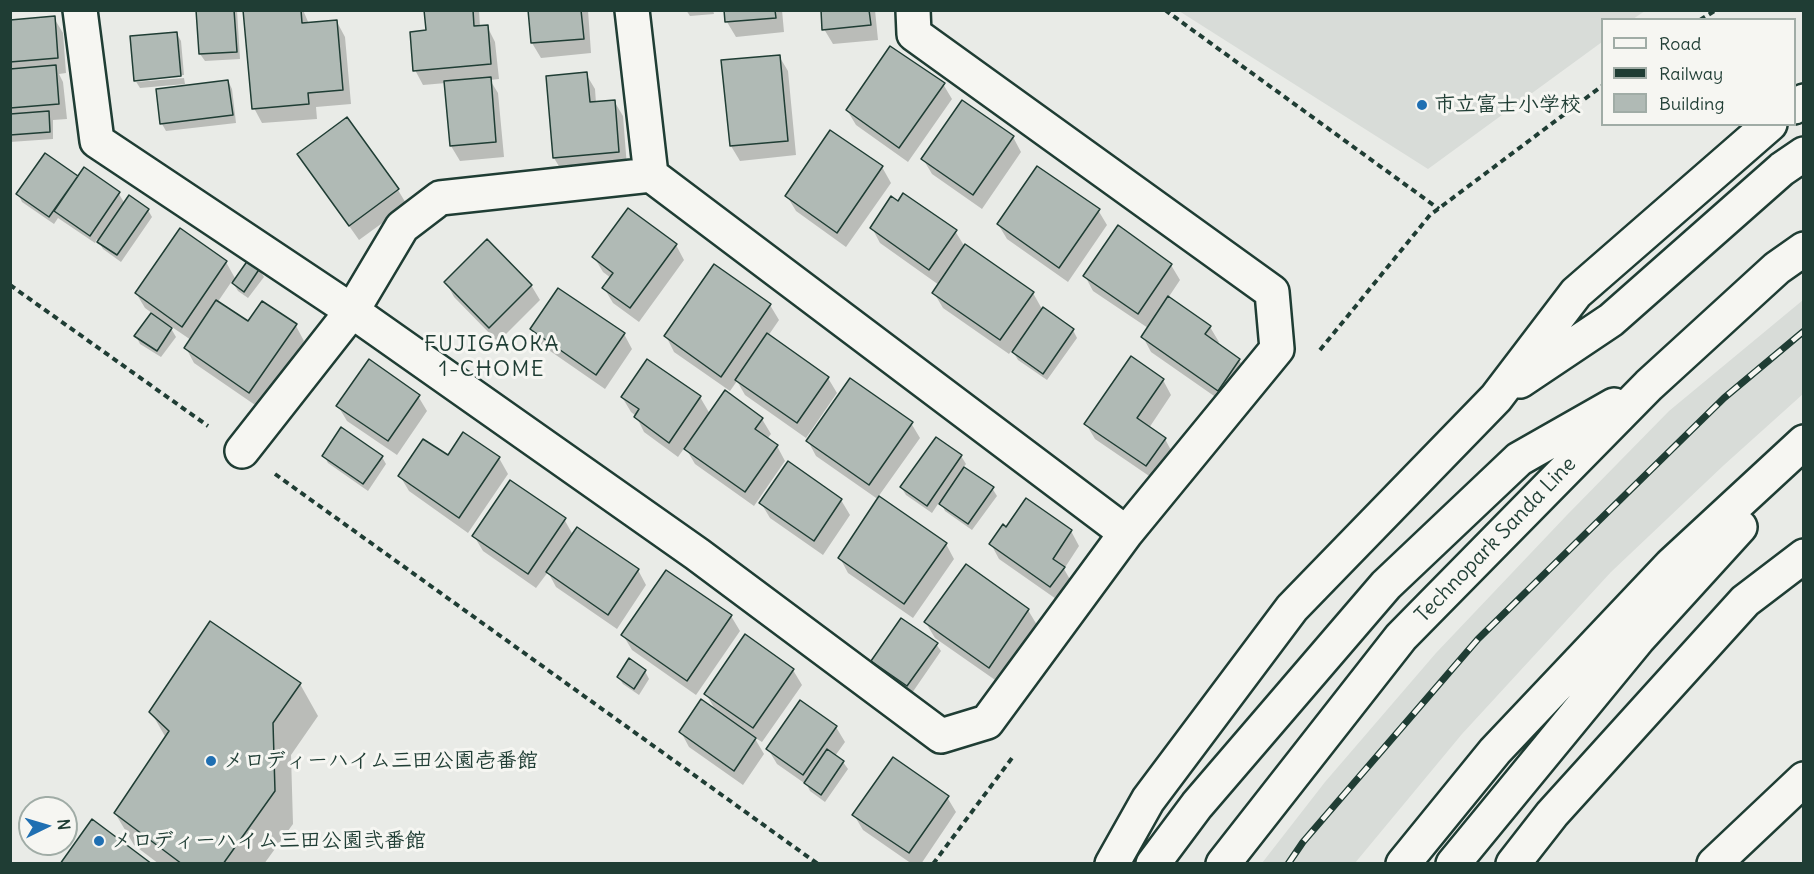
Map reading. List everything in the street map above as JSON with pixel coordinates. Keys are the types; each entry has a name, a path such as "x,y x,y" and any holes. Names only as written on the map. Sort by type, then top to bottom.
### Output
{"main road":[{"path":"80,10 97,141 352,311 698,554 941,736 987,722 1126,533 1277,349 1272,292 914,34 913,10"},
{"path":"633,10 651,175"},
{"path":"1112,864 1148,800 1292,608 1496,398 1576,293 1768,126"},
{"path":"1496,398 1611,320 1782,169 1803,154"},
{"path":"242,451 352,311 402,227 440,198 651,175 1126,533"},
{"name":"Technopark Sanda Line","path":"1223,864 1401,638 1649,385 1777,268 1803,249"},
{"path":"1153,864 1197,805 1386,585 1519,459 1649,385"},
{"path":"1403,864 1495,751 1663,573 1803,442"},
{"path":"1453,864 1638,639 1803,457"},
{"path":"1513,864 1552,814 1803,534"},
{"path":"1745,601 1803,556"},
{"path":"1714,864 1803,779"}],"path":[{"path":"1165,10 1439,208"},
{"path":"1703,18 1716,10"},
{"path":"1319,352 1430,215 1601,88"},
{"path":"10,285 818,864"},
{"path":"933,864 1012,758"}],"shaded area":[{"name":"市立富士小学校","path":"1179,10 1645,11 1634,18 1601,18 1601,43 1428,169"},
{"path":"1803,300 1803,394 1611,572 1462,734 1355,863 1262,863 1325,782 1436,653 1567,515 1669,411"}],"building":[{"path":"196,10 234,10 237,52 199,54"},
{"path":"243,10 301,10 302,23 337,20 343,90 308,93 309,104 252,109"},
{"path":"424,10 473,10 474,26 488,25 491,64 413,71 410,32 426,30"},
{"path":"528,10 581,10 584,39 531,43"},
{"path":"724,10 775,10 776,18 725,22"},
{"path":"821,10 869,10 871,25 822,30"},
{"path":"55,16 58,58 10,62 10,20"},
{"path":"177,32 181,76 134,81 130,36"},
{"path":"890,46 945,83 899,148 846,110"},
{"path":"780,55 788,141 730,146 721,60"},
{"path":"56,65 59,104 10,108 10,69"},
{"path":"587,72 590,102 615,100 619,152 553,158 546,76"},
{"path":"491,77 496,142 450,146 444,81"},
{"path":"228,80 233,115 160,124 156,89"},
{"path":"962,100 1014,136 973,195 921,159"},
{"path":"49,111 50,132 10,135 10,114"},
{"path":"347,117 399,189 349,226 297,154"},
{"path":"830,130 883,166 837,233 785,196"},
{"path":"45,153 78,176 49,217 16,194"},
{"path":"1037,166 1100,209 1059,268 997,224"},
{"path":"84,167 120,192 90,236 54,211"},
{"path":"903,193 957,230 929,270 870,228 891,196 898,201"},
{"path":"129,195 149,209 117,255 97,242"},
{"path":"628,208 677,244 630,308 602,288 613,273 592,257"},
{"path":"1118,225 1172,264 1138,314 1083,276"},
{"path":"180,228 227,261 182,327 135,293"},
{"path":"487,239 532,285 489,328 444,282"},
{"path":"965,244 1034,292 1000,340 932,293"},
{"path":"248,260 260,268 244,292 232,283"},
{"path":"714,264 771,304 721,377 664,336"},
{"path":"558,288 625,333 596,375 530,329"},
{"path":"1168,296 1211,326 1205,334 1240,359 1218,391 1141,337"},
{"path":"216,300 248,321 262,301 297,324 249,393 184,348"},
{"path":"1043,307 1074,329 1043,374 1012,352"},
{"path":"151,313 172,328 157,351 134,336"},
{"path":"767,333 829,377 797,423 735,380"},
{"path":"1131,356 1164,379 1137,418 1166,438 1146,466 1084,424"},
{"path":"369,359 420,395 388,441 336,406"},
{"path":"647,359 701,396 669,443 634,417 639,409 621,397"},
{"path":"850,378 913,422 869,485 806,441"},
{"path":"725,390 763,418 755,429 778,445 745,492 684,449"},
{"path":"341,427 383,456 363,484 322,456"},
{"path":"463,432 500,457 459,518 398,476 423,439 448,455"},
{"path":"936,437 962,455 927,506 900,487"},
{"path":"788,461 842,499 814,541 759,503"},
{"path":"964,467 994,487 968,524 939,504"},
{"path":"510,480 566,518 528,574 472,536"},
{"path":"879,496 947,543 904,604 838,558"},
{"path":"1026,498 1072,530 1053,559 1065,567 1050,587 989,544 1003,524 1006,527"},
{"path":"577,527 639,569 608,615 546,572"},
{"path":"966,564 1029,609 989,668 924,622"},
{"path":"666,570 732,615 687,681 621,635"},
{"path":"901,618 938,643 907,686 871,661"},
{"name":"メロディーハイム三田公園壱番館","path":"210,621 301,683 273,723 275,791 223,864 182,864 114,813 169,731 149,712"},
{"path":"745,634 794,669 753,728 704,694"},
{"path":"629,658 646,670 634,689 617,677"},
{"path":"701,699 756,738 734,771 679,732"},
{"path":"800,700 837,726 803,775 766,749"},
{"path":"827,749 844,761 821,795 804,783"},
{"path":"893,757 949,796 909,853 852,815"},
{"name":"メロディーハイム三田公園弐番館","path":"92,819 152,864 60,864 66,856 78,856 78,839"}],"railway":[{"path":"1288,864 1303,842 1478,639 1724,398 1804,331"}],"place":[{"name":"市立富士小学校","path":"1422,105"},
{"name":"メロディーハイム三田公園壱番館","path":"211,761"},
{"name":"メロディーハイム三田公園弐番館","path":"99,841"}],"district":[{"name":"FUJIGAOKA 1-CHOME","path":"492,358"}]}
